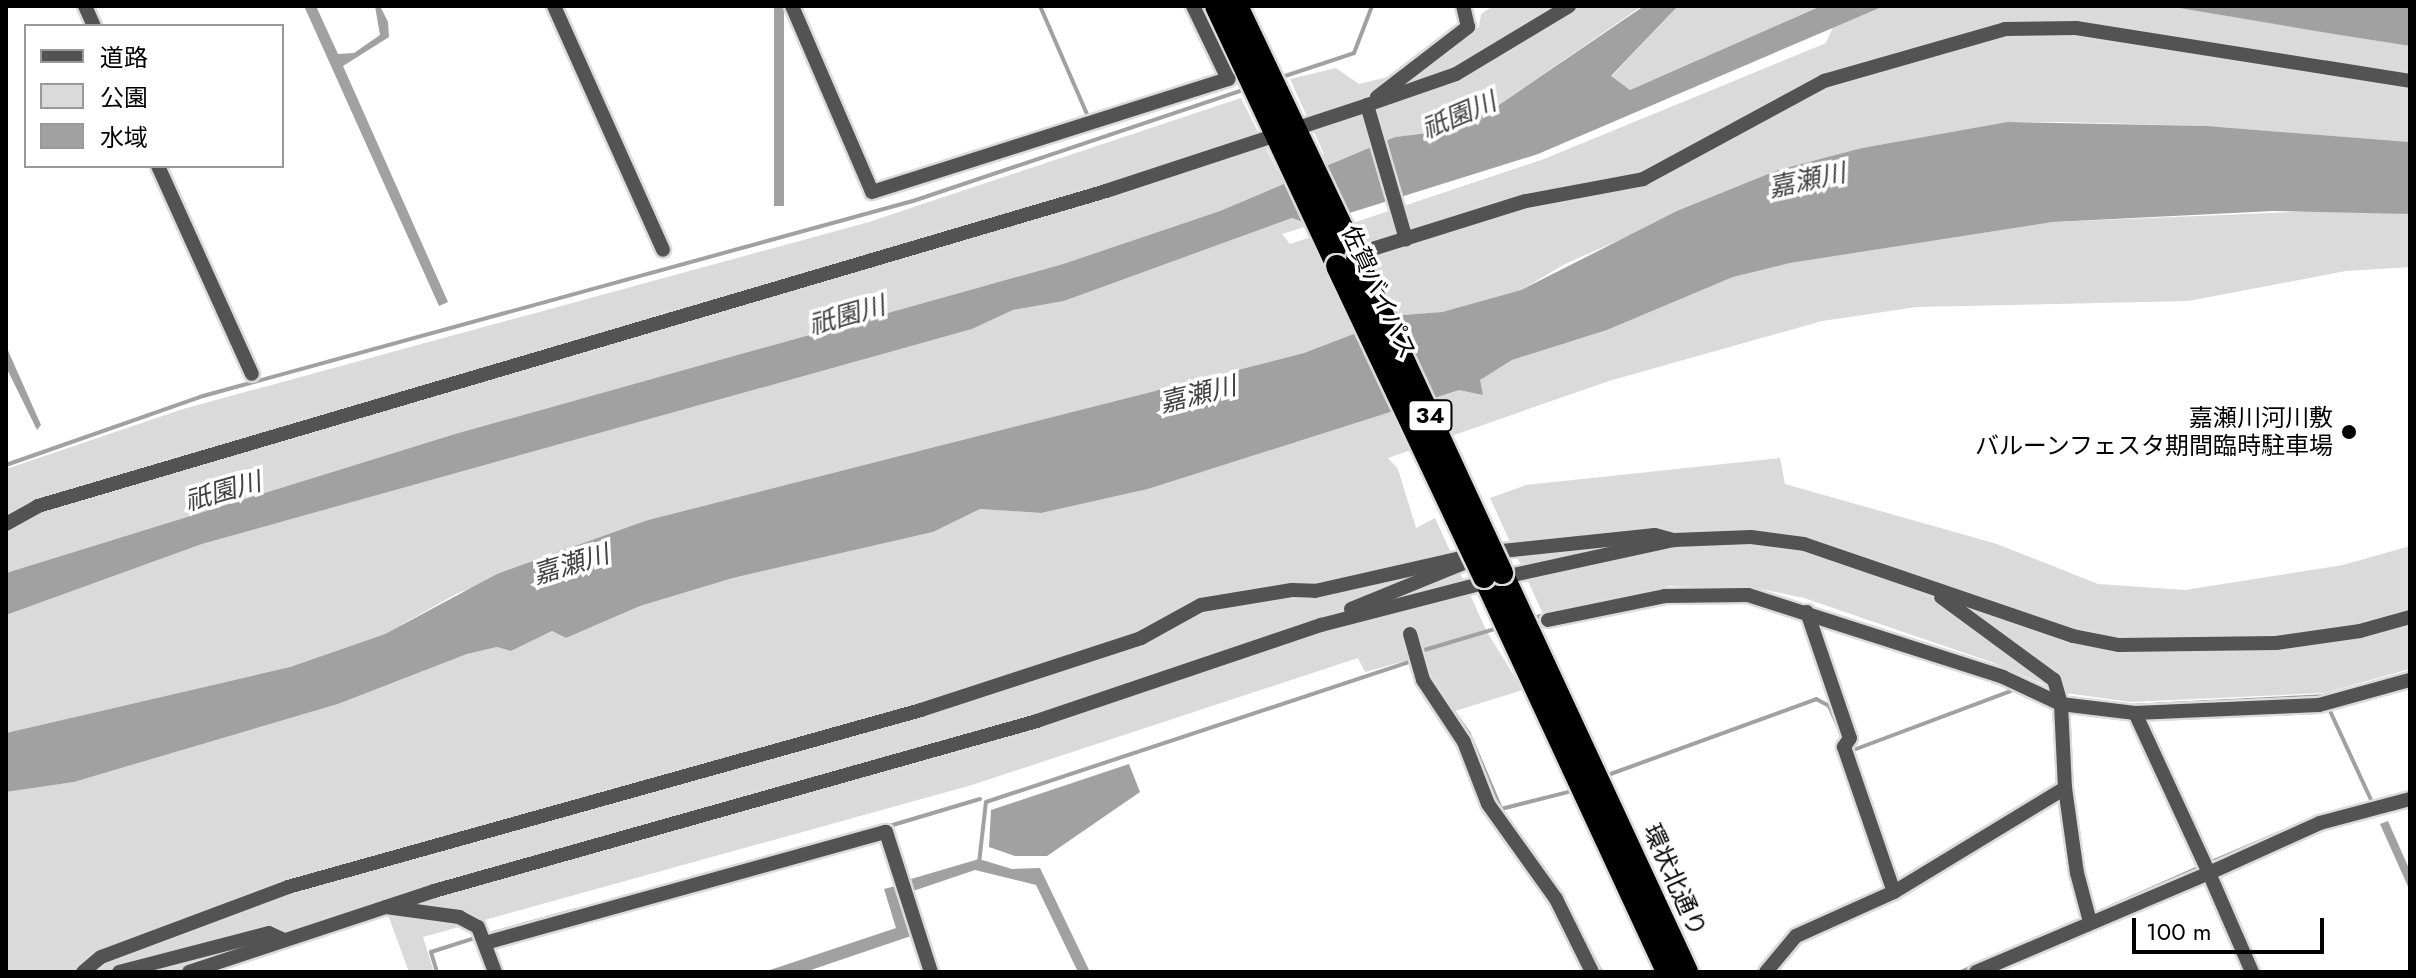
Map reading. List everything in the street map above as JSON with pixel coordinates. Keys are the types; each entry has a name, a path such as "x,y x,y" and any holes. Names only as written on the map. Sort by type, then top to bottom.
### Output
{"highway":[{"name":"佐賀バイパス","path":"1216,6 1285,130"},
{"name":"佐賀バイパス","path":"1237,6 1285,130 1606,813"},
{"name":"環状北通り","path":"1606,813 1667,972"},
{"name":"環状北通り","path":"1606,813 1687,972"}],"street":[{"path":"554,6 663,250"},
{"path":"792,6 872,192 1228,79 1193,6"},
{"path":"1367,105 1468,27 1463,6"},
{"path":"6,524 38,506 1106,191 1367,105 1456,74 1569,6"},
{"path":"1345,258 1526,201 1643,179 1824,81 2005,29 2064,27 2410,81"},
{"path":"1367,105 1406,239"},
{"path":"159,168 252,374"},
{"path":"83,972 101,957 151,936 288,887 921,710 1141,638 1201,605 1292,590 1315,591 1483,553 1655,535 1674,540"},
{"path":"1321,625 1496,580 1674,540 1751,537 1804,544 2073,636 2119,645 2276,643 2360,631 2410,617"},
{"path":"189,972 383,907 1037,721 1321,625 1460,568 1483,553"},
{"path":"1937,590 2061,697 2065,788 2089,917"},
{"path":"1548,620 1665,596 1748,595 2061,697 2135,713 2319,705 2410,680"},
{"path":"1807,612 1850,738 1844,747 1894,892"},
{"path":"1410,634 1416,660 1464,742 1488,804 1556,899 1592,972"},
{"path":"2135,713 2252,972"},
{"path":"1766,972 1796,936 1894,892 2065,788"},
{"path":"1976,972 2089,917 2209,873 2320,823 2410,799"},
{"path":"485,943 886,832 931,972"},
{"path":"383,907 459,917 478,927 495,972"},
{"path":"119,972 269,933 284,940"}],"green space":[{"path":"1493,6 1642,6 1493,109 1444,131 1395,137 1220,211 1063,264 455,434 6,573 6,469 183,409 869,222 1241,98 1278,172 1324,154 1290,79 1336,68 1359,84 1424,68 1479,27 1481,14"},
{"path":"1678,6 1821,6 1630,90 1611,77"},
{"path":"1884,6 2167,6 2410,46 2410,142 2207,126 2007,122 1862,148 1778,170 1565,264 1521,290 1442,312 1403,315 1304,353 648,520 456,594 385,634 290,667 6,733 6,615 202,544 972,329 1013,310 1064,301 1292,218 1311,225 1282,234 1290,244 1544,159 1826,43 1833,27"},
{"path":"2340,210 2410,214 2410,267 2346,271 2188,301 1917,307 1822,321 1609,381 1388,458 1398,469 1416,528 1435,518 1487,632 1523,690 1455,711 1429,672 1409,660 1365,672 1358,658 972,785 423,937 434,972 409,972 388,915 218,972 6,972 6,792 74,782 338,704 467,654 497,647 511,651 552,631 566,638 640,606 733,578 933,532 980,509 1041,513 1148,489 1459,389 1483,395 1479,380 1512,360 1607,330 1733,277 1790,263 2053,222"},
{"path":"1780,458 1785,484 1997,544 2098,584 2185,590 2343,565 2410,546 2410,669 2324,693 2131,702 2065,693 1991,662 1804,598 1746,586 1670,586 1542,612 1490,498 1526,485"}],"water":[{"path":"304,6 316,6 338,54 354,53 380,35 375,6 380,6 388,22 389,37 343,66 448,302 439,306"},
{"path":"774,6 784,6 784,206 774,206"},
{"path":"1644,6 1678,6 1611,76 1630,90 1821,6 1884,6 1538,154 1311,225 1292,218 1064,301 1013,310 972,329 202,544 6,615 6,573 455,434 1063,264 1220,211 1395,137 1444,131 1493,109"},
{"path":"2167,6 2410,6 2410,46 2334,34"},
{"name":"嘉瀬川","path":"2007,122 2207,126 2410,142 2410,214 2273,211 2053,222 1790,263 1733,277 1607,330 1512,360 1480,380 1483,395 1459,390 1148,489 1041,513 980,509 933,532 733,578 640,606 566,638 552,631 511,651 497,647 467,654 338,704 74,782 6,792 6,733 290,667 385,634 497,574 648,520 1304,353 1403,315 1442,312 1521,290 1677,211 1778,170 1862,148"},
{"path":"6,346 41,425 37,430 6,367"},
{"path":"1129,764 1140,792 1047,856 1015,856 989,847 991,810"},
{"path":"2388,821 2410,871 2410,891 2380,824"},
{"path":"979,859 1012,869 1040,868 1090,972 1078,972 1036,885 975,870 913,891 911,879"},
{"path":"895,886 911,936 805,972 764,972 896,928 884,889"}],"waterway":[{"path":"1040,6 1087,114"},
{"path":"1279,78 1354,53 1372,6"},
{"path":"6,465 203,396 913,201 1248,88"},
{"path":"1766,594 2005,671"},
{"path":"1530,619 1548,614"},
{"path":"1421,651 1498,628"},
{"path":"979,863 986,802 1413,661"},
{"path":"2128,706 2323,696 2410,673"},
{"path":"1428,676 1469,734 1502,811"},
{"path":"1856,749 2011,691"},
{"path":"1605,776 1816,699 1829,706 1840,731"},
{"path":"2330,711 2372,802"},
{"path":"1501,809 1576,790"},
{"path":"886,827 980,799"},
{"path":"2209,863 2319,816"},
{"path":"2092,915 2196,869"},
{"path":"1560,894 1601,972"},
{"path":"493,933 576,910"},
{"path":"2063,927 2084,918"},
{"path":"437,972 431,952 478,937"},
{"path":"1961,972 1974,966"}],"place":[{"name":"嘉瀬川河川敷 バルーンフェスタ期間臨時駐車場","path":"2349,432"}],"water label":[{"name":"祇園川","path":"1459,116"},
{"name":"祇園川","path":"847,316"},
{"name":"祇園川","path":"223,492"}]}
